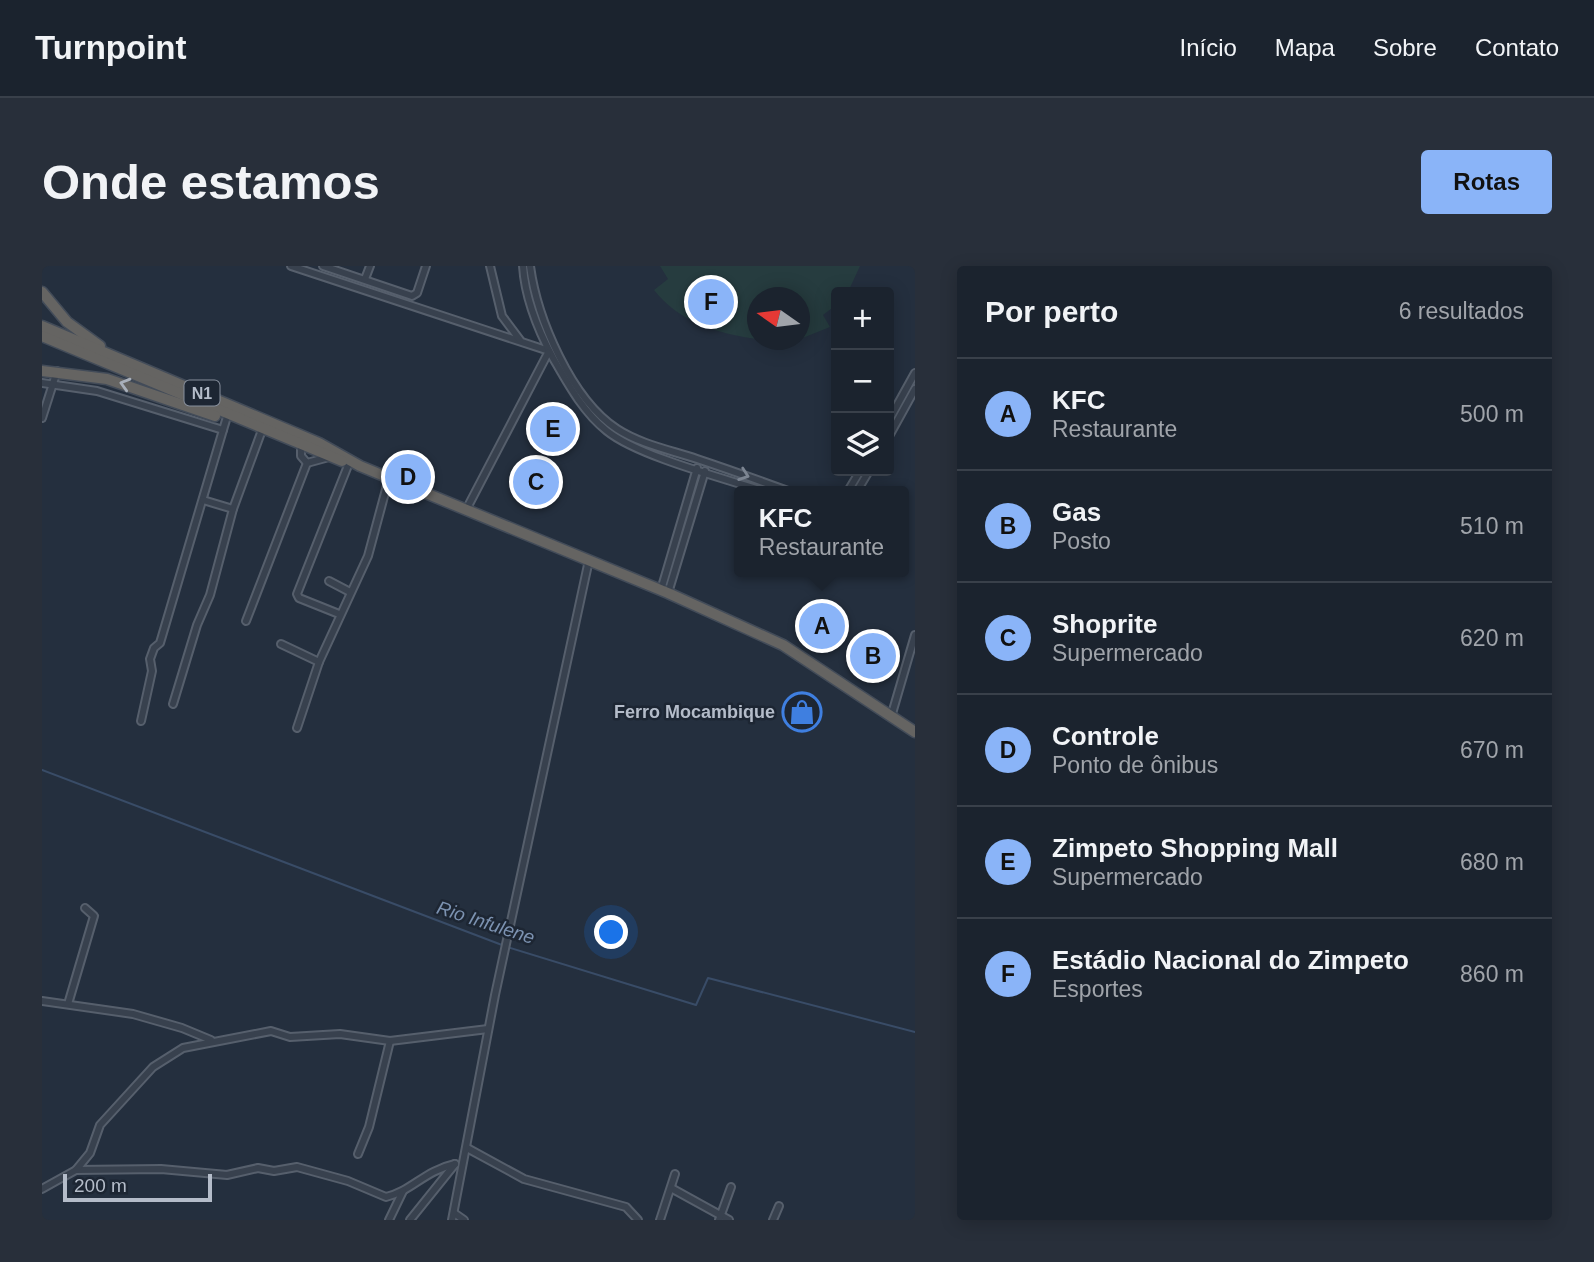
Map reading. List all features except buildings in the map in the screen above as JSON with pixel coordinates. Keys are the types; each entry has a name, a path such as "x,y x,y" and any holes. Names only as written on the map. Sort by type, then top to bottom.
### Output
{"highway":[{"path":"42,292 67,322 118,358"},
{"name":"N1","path":"42,326 319,443 354,465"},
{"name":"N1","path":"42,336 260,430 389,478 665,591 787,648 915,732"},
{"path":"42,371 57,371 128,384 225,425 260,430"}],"street":[{"path":"291,266 549,352"},
{"path":"323,266 412,296 417,293 426,266"},
{"path":"365,279 370,266"},
{"path":"490,266 506,326 523,343"},
{"path":"523,266 530,302 549,352 568,385 594,420 609,433 696,469 747,486"},
{"path":"530,266 538,305 556,350 571,378 603,417 637,439 774,486"},
{"path":"466,510 549,352"},
{"path":"42,418 57,371"},
{"path":"893,413 915,373"},
{"path":"42,383 124,398 225,425 160,643 153,648 150,659 152,671 141,721"},
{"path":"894,427 915,389"},
{"path":"173,704 190,646 210,595 233,509 260,430"},
{"path":"301,445 301,456 307,463"},
{"path":"307,463 330,457"},
{"path":"665,591 696,469 703,461"},
{"path":"665,591 704,472 703,461"},
{"path":"246,621 307,463"},
{"path":"339,614 299,598 298,594 354,465"},
{"path":"298,729 319,662 368,556 389,478"},
{"path":"203,500 233,509"},
{"path":"464,1220 453,1217 488,1028 589,559"},
{"path":"328,581 350,592"},
{"path":"891,717 915,635"},
{"path":"281,643 319,662"},
{"path":"68,1004 94,916 85,908"},
{"path":"42,1002 133,1014 182,1028 211,1041"},
{"path":"42,1189 76,1170 90,1153 98,1129 153,1067 183,1048 271,1031 290,1037 340,1034 390,1041 488,1028"},
{"path":"358,1154 369,1127 390,1041"},
{"path":"467,1148 524,1179 626,1207 638,1220"},
{"path":"386,1197 403,1191 427,1173 464,1161"},
{"path":"410,1220 455,1164"},
{"path":"76,1170 161,1169 227,1175 258,1168 274,1171 297,1167 348,1181 386,1197 394,1208"},
{"path":"660,1220 675,1174"},
{"path":"720,1218 731,1187"},
{"path":"671,1188 720,1218 729,1220"},
{"path":"389,1220 403,1191"},
{"path":"773,1220 779,1206"}],"green space":[{"path":"660,266 860,266 850,287 831,287 831,309 823,315 830,327 810,335 810,287 747,287 747,337 700,325 675,310 654,290 668,279"}],"waterway":[{"name":"Rio Infulene","path":"42,770 502,945"},
{"name":"Rio Infulene","path":"507,947 696,1005 708,978 915,1032"}],"place":[{"name":"Estádio Nacional do Zimpeto","path":"711,302"},
{"name":"Zimpeto Shopping Mall","path":"553,429"},
{"name":"Controle","path":"408,477"},
{"name":"Shoprite","path":"536,482"},
{"name":"KFC","path":"822,626"},
{"name":"Gas","path":"873,656"},
{"name":"Ferro Mocambique","path":"802,712"}]}
